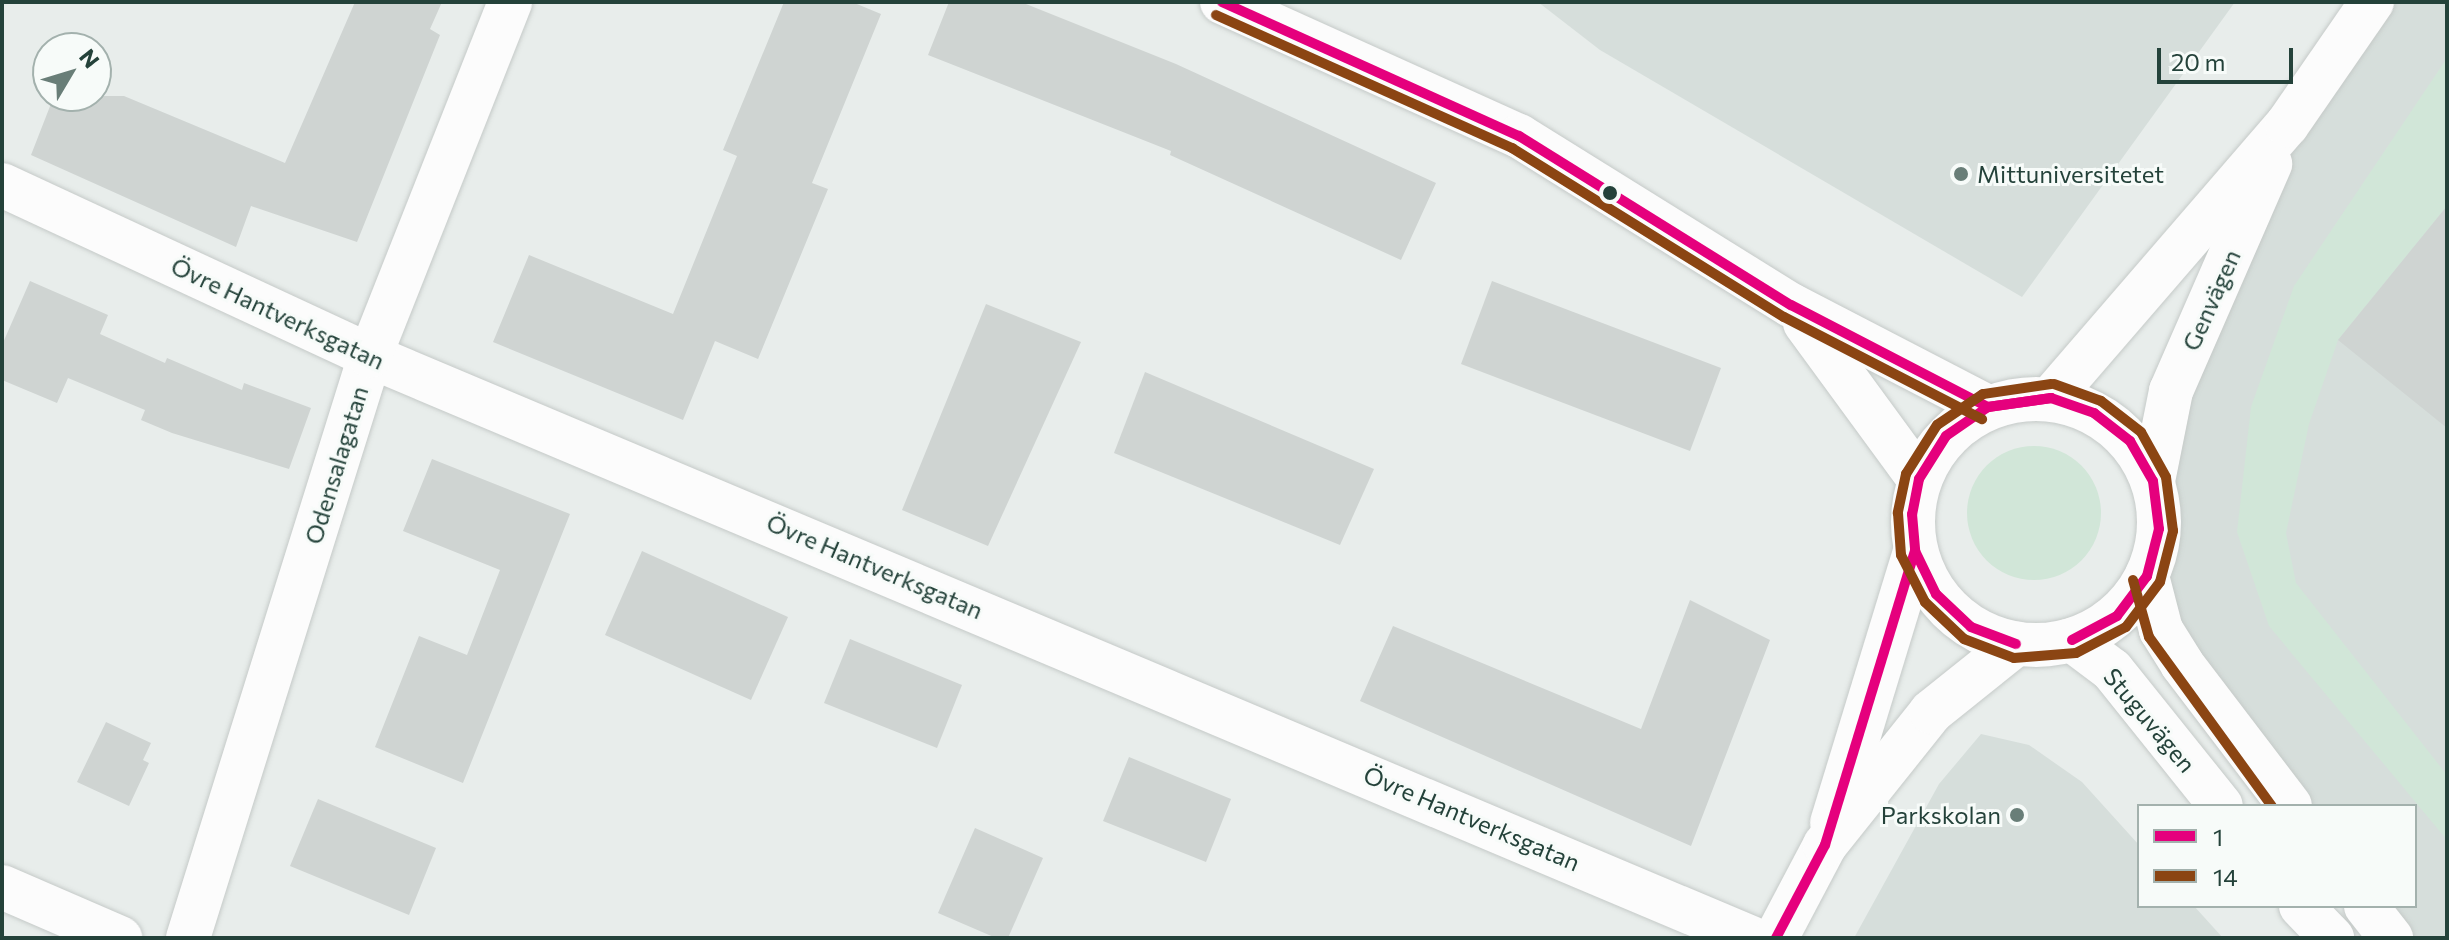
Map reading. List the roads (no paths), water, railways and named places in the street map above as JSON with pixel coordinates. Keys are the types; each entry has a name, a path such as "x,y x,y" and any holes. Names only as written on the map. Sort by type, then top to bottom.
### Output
{"street":[{"name":"Odensalagatan","path":"188,938 370,356 510,2"},
{"path":"1222,2 1519,136 1791,305 1988,407"},
{"name":"Genvägen","path":"2051,398 2287,125 2372,2"},
{"name":"Genvägen","path":"2153,481 2171,391 2287,125"},
{"name":"Övre Hantverksgatan","path":"2,185 370,356 1751,938"},
{"path":"1791,305 1919,479"},
{"path":"2051,398 2094,413 2130,441 2153,481 2159,529 2147,576 2117,616 2072,640 2016,644 1971,627 1936,594 1915,551 1912,514 1919,479 1946,436 1988,407 2051,398"},
{"path":"1776,938 1825,845 1915,551"},
{"path":"2147,576 2161,630 2175,653 2288,804"},
{"name":"Stuguvägen","path":"2072,640 2112,670 2219,804"},
{"path":"1825,845 1931,712 2016,644"},
{"path":"2,887 120,938"},
{"path":"2303,908 2332,938"},
{"path":"2368,908 2391,938"}],"place":[{"name":"Mittuniversitetet","path":"1961,174"},
{"name":"Parkskolan","path":"2017,815"}]}
